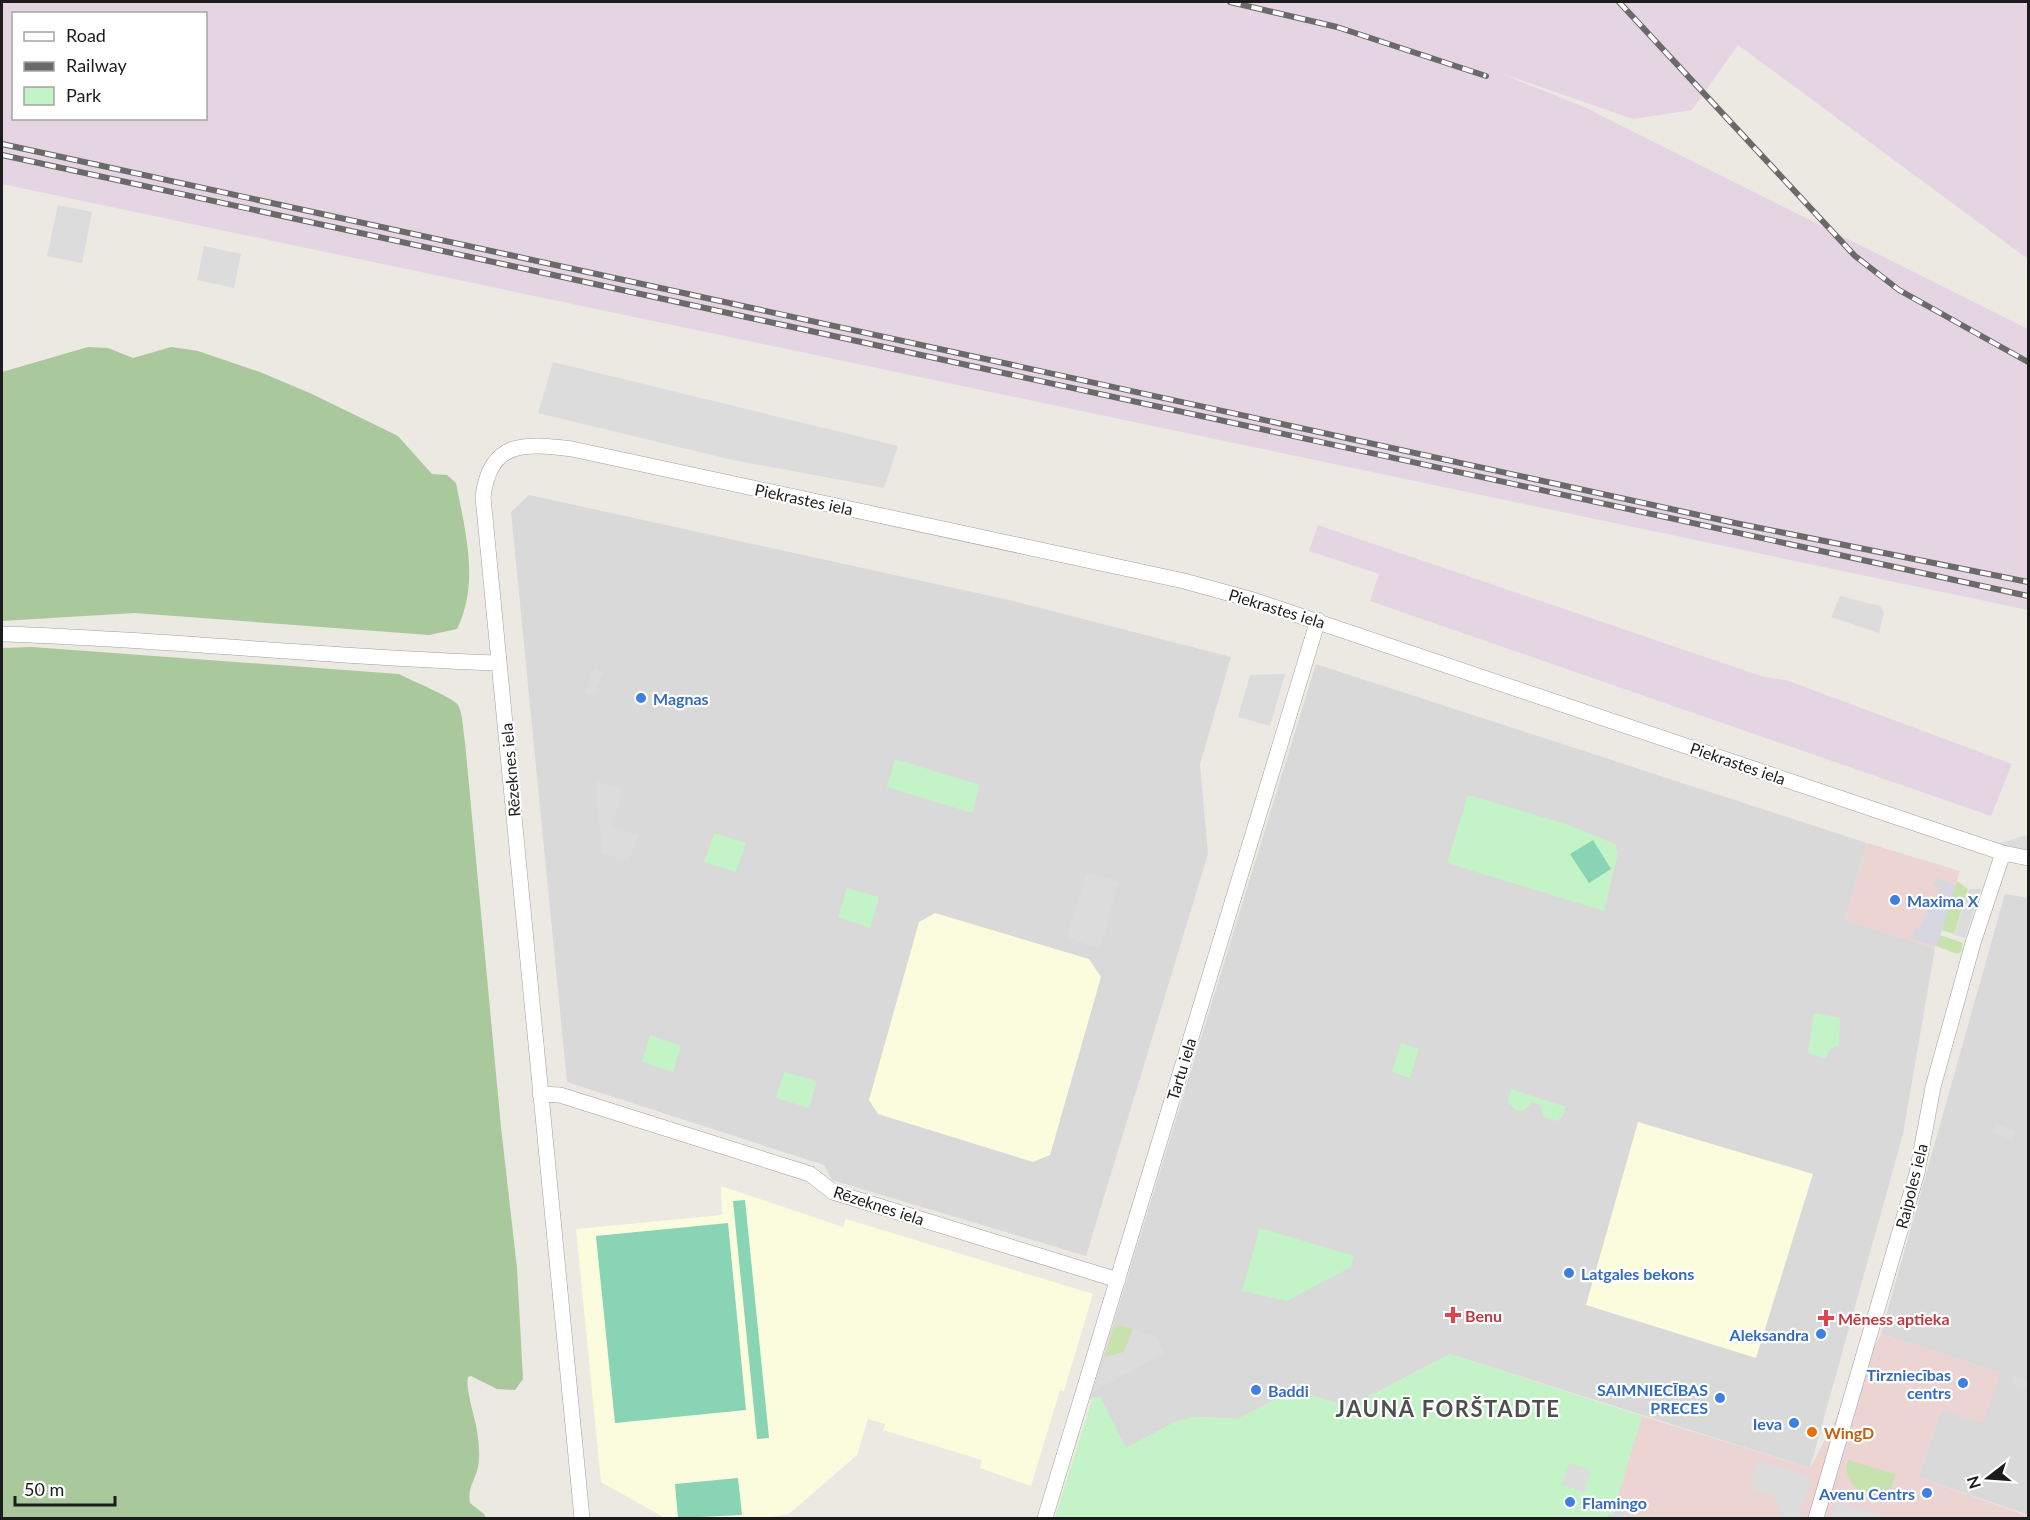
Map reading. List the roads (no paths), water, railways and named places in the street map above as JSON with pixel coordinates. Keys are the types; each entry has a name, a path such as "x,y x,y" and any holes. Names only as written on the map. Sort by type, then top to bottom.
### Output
{"street":[{"name":"Piekrastes iela","path":"504,452 517,447 544,446 572,449 1181,581 1318,620 2003,853 2028,858"},
{"name":"Rēzeknes iela","path":"504,452 491,464 485,480 483,497 582,1518"},
{"name":"Tartu iela","path":"1045,1518 1318,620"},
{"path":"2,634 72,636 400,660 499,663"},
{"name":"Raipoles iela","path":"1816,1518 1917,1173 1933,1087 1973,943 2003,853"},
{"name":"Rēzeknes iela","path":"540,1094 560,1095 810,1174 833,1192 1118,1280"}],"railway":[{"path":"1230,2 1337,27 1486,76"},
{"path":"1619,2 1855,256 1899,290 2028,362"},
{"path":"2,144 1735,523 2028,582"},
{"path":"2,155 2028,596"}],"place":[{"name":"Magnas","path":"641,698"},
{"name":"Maxima X","path":"1895,900"},
{"name":"Latgales bekons","path":"1569,1273"},
{"name":"Benu","path":"1453,1315"},
{"name":"Mēness aptieka","path":"1826,1318"},
{"name":"Aleksandra","path":"1821,1334"},
{"name":"Tirzniecības centrs","path":"1963,1383"},
{"name":"Baddi","path":"1256,1390"},
{"name":"SAIMNIECĪBAS PRECES","path":"1720,1398"},
{"name":"Ieva","path":"1794,1423"},
{"name":"WingD","path":"1812,1432"},
{"name":"Avenu Centrs","path":"1927,1493"},
{"name":"Flamingo","path":"1570,1502"}],"district":[{"name":"JAUNĀ FORŠTADTE","path":"1448,1408"}]}
